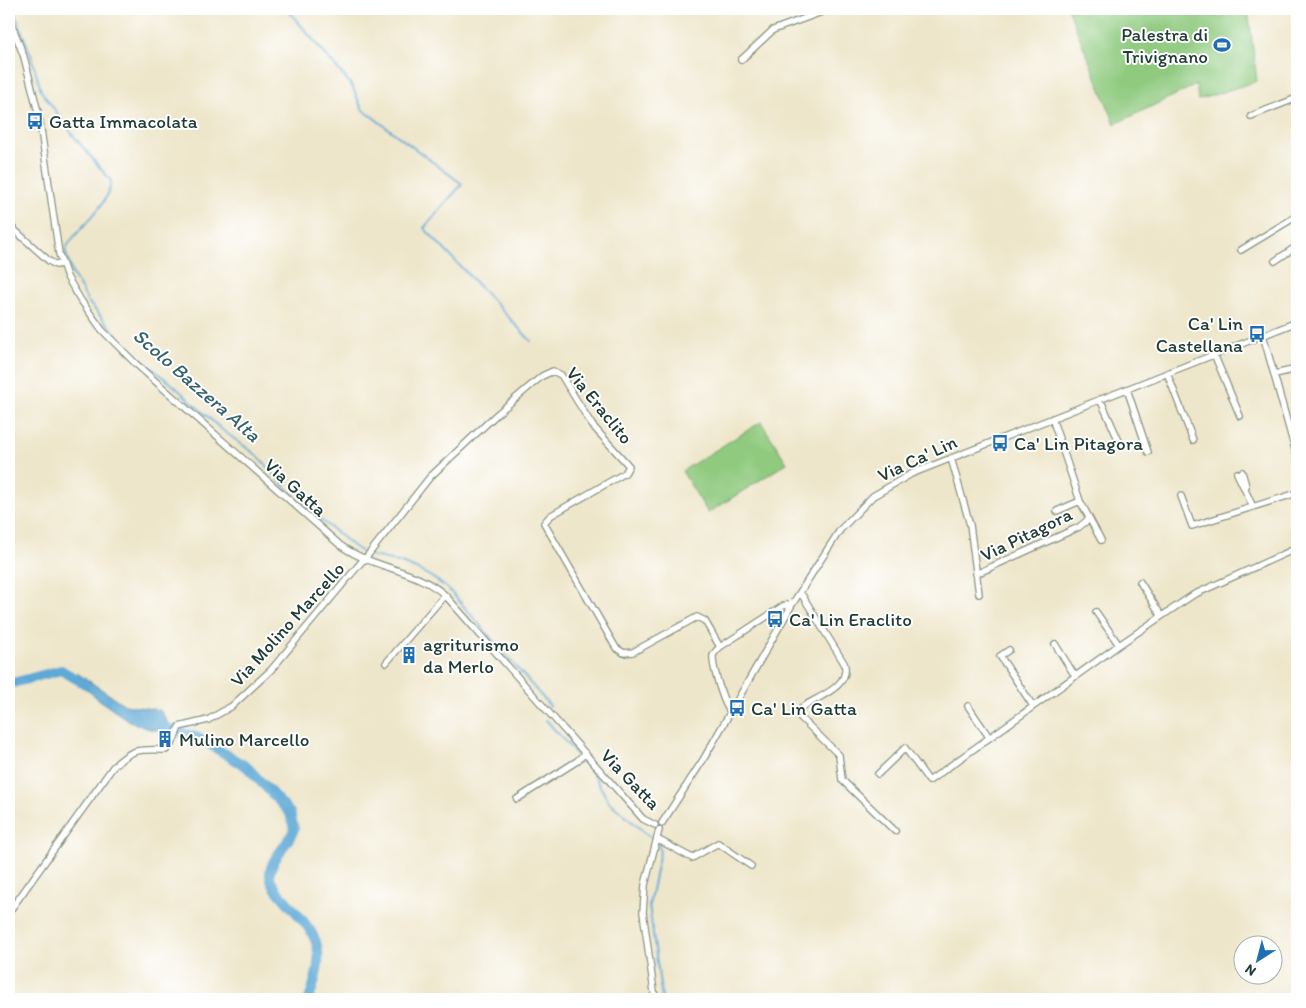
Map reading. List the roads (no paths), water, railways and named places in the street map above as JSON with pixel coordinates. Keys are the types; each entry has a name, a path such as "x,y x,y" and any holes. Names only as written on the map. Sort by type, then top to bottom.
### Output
{"street":[{"path":"742,60 773,30 830,9"},
{"name":"Via Gatta","path":"9,16 24,57 39,116 62,264 80,300 117,346 340,545 364,560 420,577 445,595 582,756 643,819 657,828"},
{"path":"1251,116 1297,98"},
{"path":"1241,250 1297,216"},
{"path":"9,225 49,261 56,266 62,264"},
{"path":"1275,261 1297,246"},
{"name":"Via Ca' Lin","path":"657,828 663,829 662,823 731,712 798,595 840,530 866,502 900,479 950,458 1297,322"},
{"path":"1263,335 1297,457"},
{"path":"1214,354 1240,416"},
{"path":"1275,374 1297,369"},
{"name":"Via Eraclito","path":"364,560 443,465 505,408 546,373 553,371 561,376 592,425 629,466 620,476 557,511 544,523 616,648 624,653 632,652 697,617 704,621 720,647"},
{"path":"1167,373 1193,440"},
{"path":"1127,389 1148,452"},
{"path":"1100,399 1119,441"},
{"name":"Via Pitagora","path":"1052,418 1080,501 1101,540"},
{"path":"950,458 970,526 979,594"},
{"path":"1240,473 1253,507"},
{"path":"1181,496 1192,526 1297,493"},
{"name":"Via Pitagora","path":"1057,511 1080,501"},
{"name":"Via Pitagora","path":"976,574 1079,527 1089,519"},
{"path":"878,774 906,748 929,781 1118,645 1193,595 1297,548"},
{"name":"Via Molino Marcello","path":"9,912 113,767 127,753 138,749 166,750 171,746 179,727 208,720 232,706 270,670 364,560"},
{"path":"1140,582 1162,615"},
{"path":"386,663 445,595"},
{"path":"798,595 802,596 844,664 846,675 842,683 802,707 799,713 800,717 838,756 842,780 895,831"},
{"path":"731,712 724,701 713,662 714,654 720,647 783,606 793,603"},
{"path":"1096,612 1118,645"},
{"path":"1055,644 1075,676"},
{"path":"1009,650 1000,656 1033,706"},
{"path":"968,706 989,737"},
{"name":"Via Gatta","path":"517,799 582,756"},
{"path":"655,999 643,912 645,885 657,839 657,828"},
{"path":"657,839 692,858 715,844 722,844 752,866"}],"water":[{"path":"77,673 125,705 160,710 168,723 165,730 154,730 130,721 74,680"}],"waterway":[{"name":"Scolo Bazzera Alta","path":"13,9 31,55 41,91 76,139 111,181 109,191 104,200 65,250 72,273 89,303 135,355 172,384 221,429 259,457 297,500 365,554"},
{"path":"287,9 352,86 362,109 462,184 424,228 531,341"},
{"name":"Scolo Bazzera Alta","path":"372,556 405,564 435,579 444,586 550,706"},
{"path":"9,684 61,670 85,684"},
{"name":"Scolo Bazzera Alta","path":"546,720 592,772 609,802 651,838"},
{"path":"153,723 199,738 247,767 290,813 294,829 292,835 273,862 270,876 274,887 303,920 316,941 318,964 309,999"},
{"name":"Scolo Bazzera Alta","path":"658,843 660,851 649,905 662,999"}],"place":[{"name":"Palestra di Trivignano","path":"1222,45"},
{"name":"Gatta Immacolata","path":"35,121"},
{"name":"Ca' Lin Castellana","path":"1257,334"},
{"name":"Ca' Lin Pitagora","path":"1000,443"},
{"name":"Ca' Lin Eraclito","path":"775,619"},
{"name":"agriturismo da Merlo","path":"409,655"},
{"name":"Ca' Lin Gatta","path":"737,708"},
{"name":"Mulino Marcello","path":"165,739"}]}
